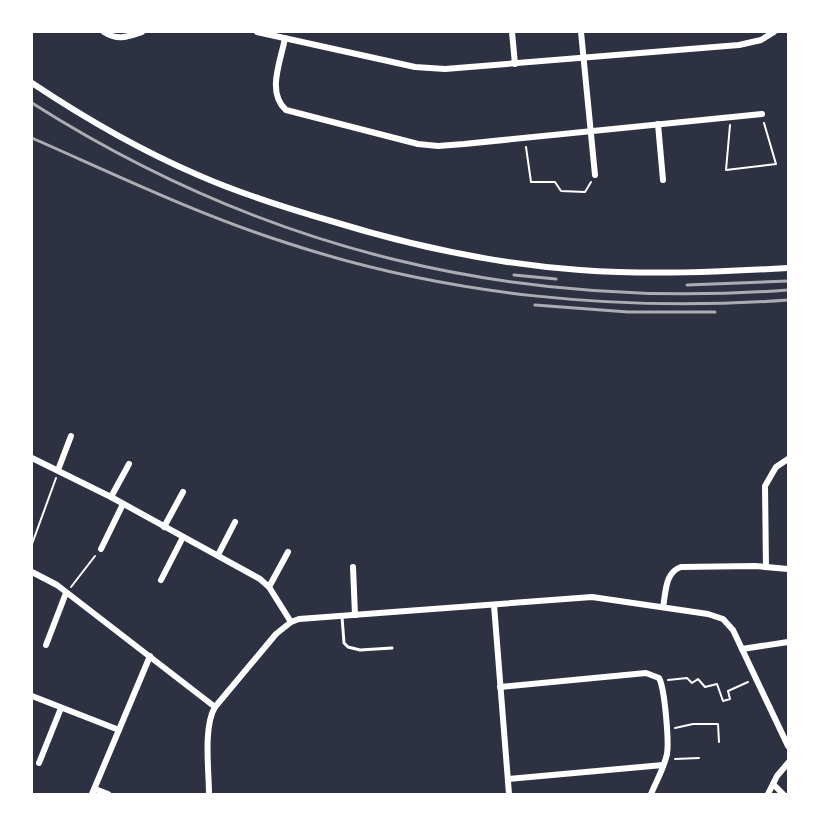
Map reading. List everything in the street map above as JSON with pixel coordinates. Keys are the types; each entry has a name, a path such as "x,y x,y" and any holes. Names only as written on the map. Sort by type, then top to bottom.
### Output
{"street":[{"path":"104,32 115,37 126,38 142,32"},
{"path":"257,32 430,68 464,68 739,45 761,40 774,32"},
{"path":"512,32 515,64"},
{"path":"581,32 595,175"},
{"path":"285,38 275,94 281,106 291,112 429,146 762,114"},
{"path":"32,83 131,141 197,175 257,198 386,238 505,262 578,270 678,274 789,268"},
{"path":"658,124 663,180"},
{"path":"58,470 71,436"},
{"path":"32,458 111,497 260,579 269,587 291,622"},
{"path":"766,567 765,486 776,467 789,459"},
{"path":"111,497 129,464"},
{"path":"164,527 183,492"},
{"path":"101,549 123,504"},
{"path":"218,555 235,522"},
{"path":"161,580 183,537"},
{"path":"269,587 288,552"},
{"path":"663,607 669,577 676,569 686,566 727,565 789,569"},
{"path":"353,567 355,615"},
{"path":"32,572 50,580 215,707"},
{"path":"46,645 66,593"},
{"path":"209,795 208,738 215,707 276,634 291,622 342,616 583,597 708,614 729,623 789,746"},
{"path":"495,604 509,795"},
{"path":"742,649 789,642"},
{"path":"108,795 93,792 150,656"},
{"path":"500,687 646,673 659,678 662,683 666,757 651,795"},
{"path":"32,696 119,730"},
{"path":"39,763 61,708"},
{"path":"768,795 789,762"},
{"path":"508,778 663,765"},
{"path":"773,784 783,795"}],"lane":[{"path":"342,616 344,642 348,647 360,650 392,648"}],"path":[{"path":"730,118 726,170 776,164 762,114"},
{"path":"524,138 531,182 555,182 561,191 585,192 595,175"},
{"path":"32,544 56,482 58,470"},
{"path":"66,593 101,549"},
{"path":"662,683 670,679 687,678 692,684 698,679 705,687 717,684 723,701 730,699 728,691 756,678"},
{"path":"666,729 693,724 718,724 719,742"},
{"path":"666,757 699,758"}],"railway":[{"path":"32,103 120,154 210,197 301,232 394,259 489,279 587,290 686,294 788,290"},
{"path":"32,138 158,194 254,232 348,261 410,276 535,296 598,301 661,304 788,300"},
{"path":"514,275 556,279"},
{"path":"687,285 788,281"},
{"path":"535,305 628,312 715,312"}]}
